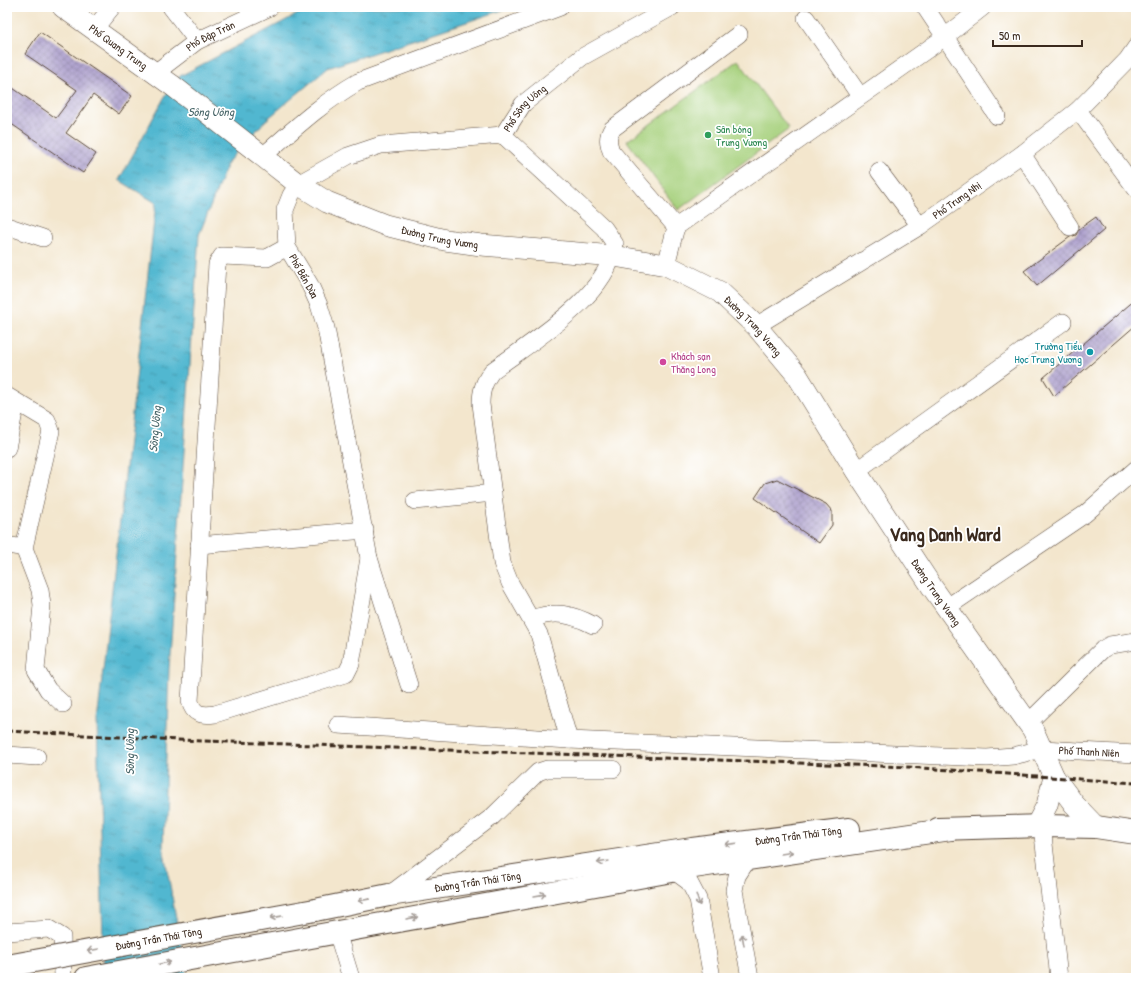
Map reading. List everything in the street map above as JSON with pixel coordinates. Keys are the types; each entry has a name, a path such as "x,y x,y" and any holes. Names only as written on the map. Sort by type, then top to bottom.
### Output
{"highway":[{"name":"Đường Trần Thái Tông","path":"7,966 315,910 389,895 692,849 846,829 951,829 1039,826 1096,827"},
{"path":"1096,827 1136,833"},
{"name":"Đường Trần Thái Tông","path":"86,978 674,871 951,829"}],"main road":[{"name":"Phố Quang Trung","path":"63,7 173,86 259,152"},
{"name":"Đường Trưng Vương","path":"259,152 298,184 327,202 385,225 415,234 481,245 614,256 666,265 720,292 756,326 797,375 856,471 946,608 1028,723 1042,749 1054,777 1074,804 1096,827"},
{"path":"1039,826 1047,805 1054,777"}],"street":[{"path":"94,29 112,7"},
{"path":"171,7 197,41"},
{"name":"Phố Đập Tràn","path":"155,73 197,41 270,7"},
{"path":"259,152 318,108 358,82 560,7"},
{"name":"Phố Sông Uông","path":"614,256 615,244 604,228 503,135 523,104 582,57 672,7"},
{"path":"925,7 996,116"},
{"path":"666,265 676,227 945,37 983,7"},
{"path":"806,18 860,96"},
{"path":"676,227 611,151 608,143 608,135 612,129 739,34"},
{"name":"Phố Trưng Nhị","path":"756,326 920,226 1022,154 1078,110 1133,60"},
{"path":"1078,110 1136,189"},
{"path":"298,184 348,156 380,145 503,135"},
{"path":"1022,154 1070,226"},
{"path":"879,171 920,226"},
{"name":"Phố Bến Dừa","path":"298,184 291,195 285,210 287,247 310,285 319,305 326,328 365,530 369,558"},
{"path":"7,226 43,238"},
{"path":"287,247 267,258 222,256 217,264 190,701 192,708 198,714 204,716 214,714 342,677 346,674 351,664 369,558"},
{"path":"569,740 545,651 532,619 510,583 502,563 481,404 485,381 492,371 580,305 593,290 614,256"},
{"path":"856,471 1063,322"},
{"path":"7,448 12,399 47,420 51,432 24,548 40,590 42,605 36,670 48,690 63,704"},
{"path":"946,608 1085,514 1136,469"},
{"path":"415,501 493,492"},
{"path":"199,545 365,530"},
{"path":"7,545 24,548"},
{"path":"369,558 409,684"},
{"path":"532,619 558,614 576,616 593,625"},
{"path":"1028,723 1103,649 1110,645 1136,641"},
{"name":"Phố Thanh Niên","path":"338,725 569,740 987,758 1014,756 1042,749 1136,754"},
{"path":"7,755 37,757"},
{"path":"389,895 492,817 538,772 547,769 613,769"},
{"path":"1039,826 1059,978"},
{"path":"748,859 737,876 734,890 750,978"},
{"path":"674,871 688,882 698,899 712,978"},
{"path":"7,932 49,929 62,937 63,978"},
{"path":"328,933 351,978"}],"green space":[{"name":"Sân bóng Trưng Vương","path":"738,60 789,129 678,210 627,141"}],"water":[{"name":"Sông Uông","path":"311,7 512,7 328,68 265,121 228,162 199,235 169,669 163,847 187,978 104,978 97,722 156,203 119,180 164,98 180,76"}],"building":[{"path":"40,32 132,96 119,114 93,95 66,133 96,154 83,173 7,121 7,84 56,118 77,90 25,54"},
{"path":"1096,217 1104,230 1037,286 1024,271 1070,237 1076,235 1079,229"},
{"name":"Trường Tiểu Học Trưng Vương","path":"1136,299 1136,325 1054,396 1043,378"},
{"path":"777,479 826,504 832,511 832,525 819,543 755,498 765,483"}],"railway":[{"path":"7,731 178,740 908,767 1136,783"}],"place":[{"name":"Sân bóng Trưng Vương","path":"708,135"},
{"name":"Trường Tiểu Học Trưng Vương","path":"1090,352"},
{"name":"Khách sạn Thăng Long","path":"663,362"}],"district":[{"name":"Vang Danh Ward","path":"945,534"}]}
